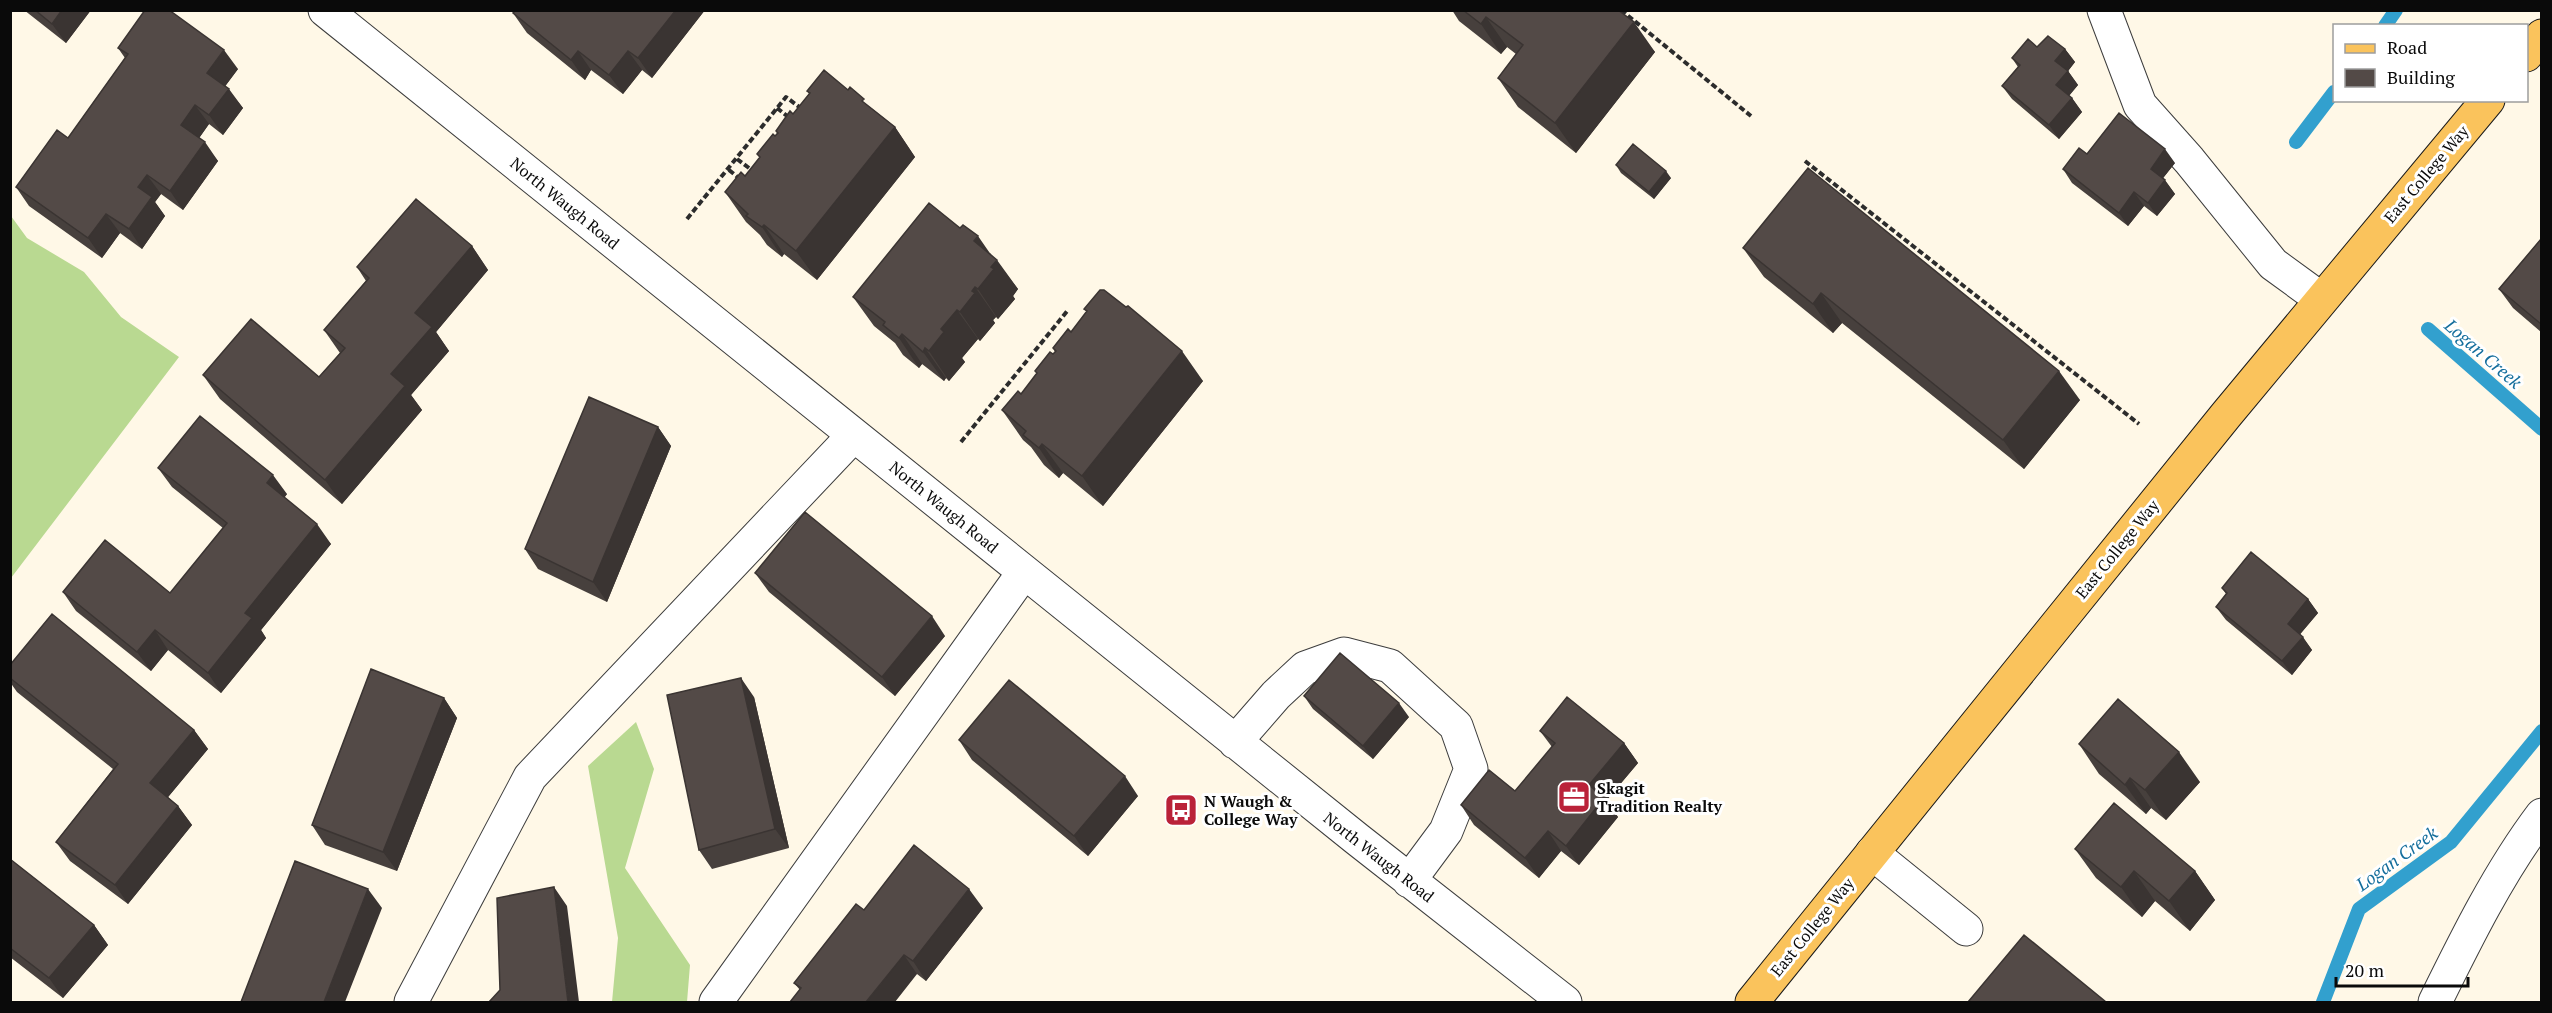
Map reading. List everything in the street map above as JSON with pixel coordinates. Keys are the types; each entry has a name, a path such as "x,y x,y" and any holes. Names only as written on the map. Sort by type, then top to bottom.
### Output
{"main road":[{"path":"2528,54 2541,36"},
{"name":"East College Way","path":"1752,1002 2321,299 2486,102"}],"street":[{"name":"North Waugh Road","path":"325,10 1236,742 1565,1002"},
{"path":"2104,10 2140,105 2189,160 2273,264 2321,299"},
{"path":"2528,58 2541,68"},
{"path":"411,1002 530,777 854,435"},
{"path":"716,1002 1024,572"},
{"path":"1236,742 1276,695 1305,668 1344,654 1390,666 1456,726 1471,770 1446,831 1409,880"},
{"path":"2436,1002 2462,949 2536,828"},
{"path":"1872,853 1966,929"}],"path":[{"path":"1621,10 1751,116"},
{"path":"687,219 786,97 805,111"},
{"path":"777,108 796,123"},
{"path":"737,159 755,173"},
{"path":"1806,161 2139,424"},
{"path":"729,170 746,184"},
{"path":"961,442 1068,310"}],"green space":[{"path":"11,216 27,238 84,272 121,317 179,357 11,578"},
{"path":"636,722 654,769 625,868 690,965 687,1002 612,1002 618,938 588,766"}],"building":[{"path":"35,10 62,10 52,24"},
{"path":"145,10 169,10 224,50 207,73 229,89 209,115 195,105 181,125 205,142 170,191 147,175 138,187 152,197 129,229 106,214 88,238 16,187 57,130 68,138 128,54 118,48"},
{"path":"516,10 676,10 638,58 628,51 609,75 578,51 571,60 513,13"},
{"path":"1463,10 1618,10 1634,22 1555,123 1498,78 1523,45 1486,17 1481,24"},
{"path":"2048,36 2065,49 2055,61 2068,71 2056,85 2072,98 2049,125 2002,86 2020,65 2012,58 2028,39 2037,47"},
{"path":"824,70 848,90 850,87 864,99 862,101 895,127 796,251 764,225 762,227 746,216 748,214 725,192 741,172 745,176 760,157 757,154 773,134 775,136 778,133 776,131 790,111 793,114 810,93 807,91"},
{"path":"2119,113 2165,149 2151,169 2165,180 2148,203 2134,192 2119,213 2063,169 2079,148 2087,154"},
{"path":"1633,144 1666,171 1649,192 1616,165"},
{"path":"1808,168 2059,371 2003,440 1821,293 1813,304 1743,248"},
{"path":"416,199 472,246 415,313 432,327 391,374 405,386 325,480 203,375 251,319 319,377 345,348 324,330 369,278 357,267"},
{"path":"929,203 960,228 963,225 978,236 974,241 997,260 991,267 994,269 978,289 975,287 972,291 975,293 960,312 957,310 941,329 944,332 929,351 925,348 923,352 902,334 899,338 883,325 885,322 853,297"},
{"path":"2541,239 2541,324 2499,289"},
{"path":"1100,290 1104,290 1126,307 1128,306 1182,351 1082,476 1042,444 1039,448 1023,435 1026,431 1002,410 1018,391 1021,394 1037,373 1035,371 1050,352 1053,354 1056,351 1053,348 1068,329 1071,332 1087,311 1084,309"},
{"path":"589,397 658,427 593,582 525,549"},
{"path":"200,416 273,475 267,483 317,524 245,613 252,618 208,673 155,630 137,652 63,592 105,540 170,593 227,523 158,468"},
{"path":"805,512 932,616 882,677 755,573"},
{"path":"2251,552 2308,599 2288,624 2303,637 2282,661 2216,607 2227,593 2222,588"},
{"path":"52,614 194,730 150,783 178,806 115,885 56,842 118,764 10,678 10,665"},
{"path":"1340,653 1399,703 1363,746 1304,696"},
{"path":"371,669 444,698 383,852 312,825"},
{"path":"741,678 775,829 699,850 667,695"},
{"path":"1009,680 1125,776 1074,836 959,740"},
{"name":"Skagit Tradition Realty","path":"1567,697 1624,743 1589,785 1604,798 1566,846 1548,831 1525,858 1461,805 1489,770 1515,791 1555,743 1540,731"},
{"path":"2118,699 2179,752 2145,790 2130,778 2125,785 2079,744"},
{"path":"2114,803 2195,871 2169,901 2134,871 2121,887 2075,849"},
{"path":"914,845 969,889 913,961 904,955 866,1002 790,1002 801,988 794,983 856,904 864,910"},
{"path":"10,859 94,925 49,978 10,948"},
{"path":"295,861 368,889 324,1002 241,1002"},
{"path":"554,887 568,1002 489,1002 500,990 497,898"},
{"path":"2024,935 2106,1002 1968,1002"}],"waterway":[{"name":"Logan Creek","path":"2386,24 2396,10"},
{"name":"Logan Creek","path":"2296,142 2333,93"},
{"name":"Logan Creek","path":"2428,329 2542,429"},
{"name":"Logan Creek","path":"2323,1002 2359,909 2451,842 2542,731"}],"place":[{"name":"Skagit Tradition Realty","path":"1574,797"},
{"name":"N Waugh & College Way","path":"1181,810"}]}
